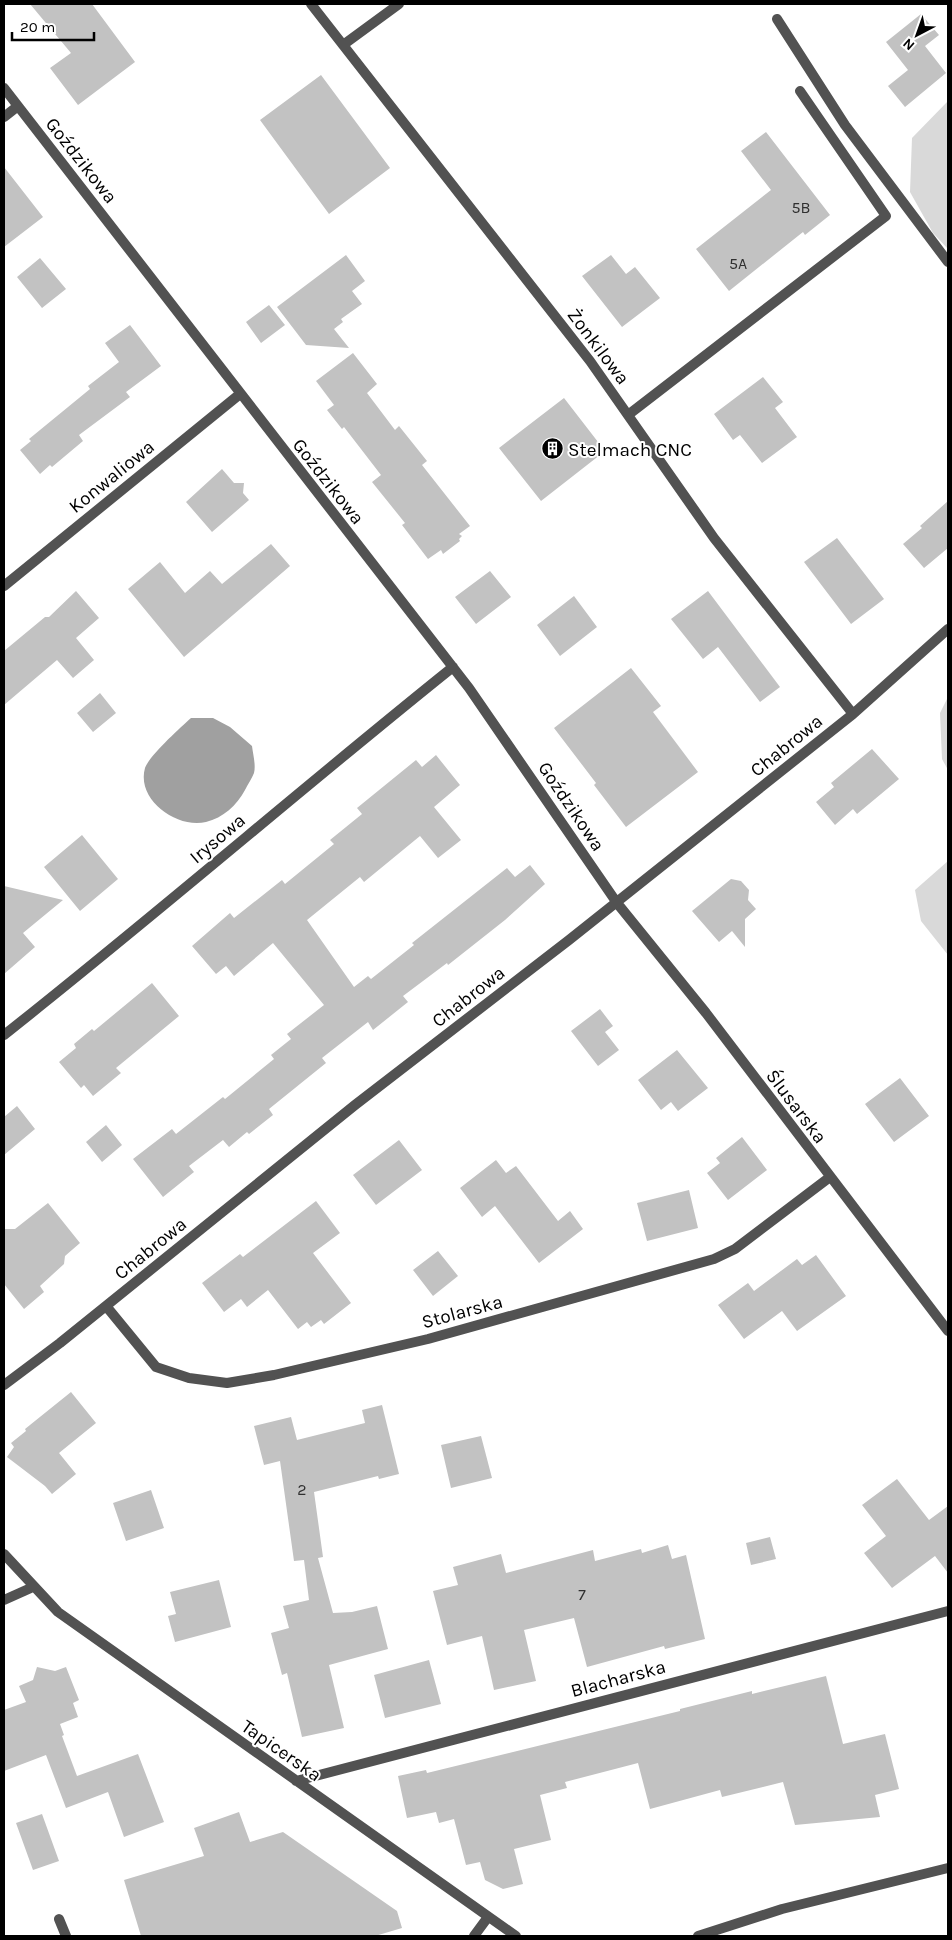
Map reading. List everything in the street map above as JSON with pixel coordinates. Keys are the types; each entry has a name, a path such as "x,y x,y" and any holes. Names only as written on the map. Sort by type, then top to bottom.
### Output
{"street":[{"name":"Żonkilowa","path":"311,4 590,361 714,538 853,714"},
{"path":"343,45 399,4"},
{"path":"777,19 845,126 948,262"},
{"name":"Goździkowa","path":"4,88 469,688 617,903"},
{"path":"628,416 886,216 800,91"},
{"path":"4,117 18,106"},
{"name":"Konwaliowa","path":"4,586 240,394"},
{"name":"Chabrowa","path":"4,1385 106,1306 355,1105 617,903 853,714 948,628"},
{"name":"Irysowa","path":"4,1035 115,947 329,767 453,667"},
{"name":"Ślusarska","path":"617,903 706,1013 948,1331"},
{"name":"Stolarska","path":"106,1306 156,1366 189,1378 227,1383 246,1380 428,1339 714,1259 735,1248 830,1177"},
{"name":"Tapicerska","path":"4,1554 58,1612 516,1936"},
{"path":"4,1600 33,1587"},
{"name":"Blacharska","path":"296,1781 948,1611"},
{"path":"698,1936 782,1909 948,1868"},
{"path":"474,1936 488,1917"},
{"path":"59,1919 66,1936"}],"shaded area":[{"path":"948,101 948,249 933,233 910,192 912,138"},
{"path":"948,697 948,770 942,759 940,713"},
{"path":"191,718 213,718 230,727 252,746 255,767 245,790 229,810 212,820 195,823 183,821 161,810 147,791 144,780 145,768 152,757"},
{"path":"948,861 948,955 921,921 915,890"}],"building":[{"path":"30,4 92,4 135,62 78,105 50,68 71,53"},
{"path":"921,14 939,35 925,46 946,73 905,107 888,86 908,70 886,42"},
{"path":"321,75 390,168 329,214 260,120"},
{"path":"766,132 830,215 805,235 803,232 729,291 696,249 771,190 741,151"},
{"path":"4,167 43,217 4,247"},
{"path":"346,255 365,281 352,291 362,304 341,319 343,322 334,329 349,348 306,345 277,307"},
{"path":"611,255 626,274 635,267 660,298 622,327 582,276"},
{"path":"40,258 66,289 42,308 17,277"},
{"path":"269,305 285,325 261,343 246,322"},
{"path":"130,325 161,366 126,392 130,397 79,435 83,441 52,467 50,465 40,474 20,450 31,441 29,439 90,389 88,386 119,362 105,343"},
{"path":"353,353 377,384 367,393 395,430 399,426 427,461 422,465 470,526 459,534 462,536 459,539 460,541 443,554 441,550 428,559 402,525 405,523 372,482 381,475 344,427 342,429 327,410 334,405 316,381"},
{"path":"763,377 783,402 775,408 797,437 762,463 740,435 733,440 714,414"},
{"name":"Stelmach CNC","path":"564,398 605,451 541,501 499,448"},
{"path":"222,469 234,483 244,483 243,493 249,500 212,532 186,502"},
{"path":"948,501 948,548 924,568 903,544 922,528 920,526"},
{"path":"837,538 884,599 851,624 804,562"},
{"path":"271,544 290,566 184,657 128,589 160,562 185,593 210,571 222,584"},
{"path":"490,571 511,597 476,624 455,597"},
{"path":"76,591 99,618 76,638 94,660 73,678 57,660 4,705 4,651 45,617 49,617"},
{"path":"708,591 780,687 760,702 718,647 703,659 671,619"},
{"path":"574,596 597,627 560,656 537,625"},
{"path":"631,668 661,706 653,712 698,772 626,827 594,785 596,783 554,728"},
{"path":"100,693 116,713 93,732 77,713"},
{"path":"872,749 899,779 857,814 853,809 835,825 816,802 834,787 831,783"},
{"path":"436,755 460,785 434,807 461,840 438,858 420,836 364,882 360,877 307,920 354,987 368,976 371,979 414,945 412,943 507,868 515,877 530,865 545,884 505,920 448,965 447,963 403,996 408,1002 373,1030 368,1022 322,1058 326,1063 269,1109 273,1115 249,1134 247,1132 229,1147 223,1140 189,1166 194,1172 163,1197 133,1159 172,1129 176,1134 223,1097 225,1099 274,1059 271,1055 291,1039 287,1034 324,1005 273,943 234,976 226,966 216,974 192,946 230,913 234,918 282,880 285,884 334,844 330,840 362,814 357,808 416,760 422,767"},
{"path":"82,835 118,879 80,911 44,867"},
{"path":"731,879 741,881 749,890 748,900 756,909 745,919 745,947 732,931 719,942 692,911"},
{"path":"4,886 63,900 23,933 35,947 4,974"},
{"path":"152,983 179,1016 116,1068 121,1073 93,1096 84,1085 81,1088 59,1062 76,1048 74,1044 92,1029 94,1031"},
{"path":"600,1009 613,1026 605,1032 619,1050 598,1066 571,1031"},
{"path":"677,1050 708,1088 678,1111 671,1102 661,1110 638,1080"},
{"path":"900,1078 929,1116 894,1142 865,1104"},
{"path":"17,1106 35,1129 4,1155 4,1117"},
{"path":"106,1125 122,1145 102,1162 86,1142"},
{"path":"742,1137 767,1170 728,1200 707,1173 720,1163 716,1158"},
{"path":"399,1140 422,1170 376,1205 353,1175"},
{"path":"496,1160 506,1173 516,1166 558,1221 570,1211 583,1229 539,1263 495,1206 482,1217 460,1188"},
{"path":"689,1190 698,1228 647,1241 637,1203"},
{"path":"316,1201 340,1233 313,1253 351,1303 324,1324 321,1320 311,1327 307,1322 298,1329 268,1290 247,1307 241,1299 224,1312 202,1283 240,1254 243,1257"},
{"path":"48,1203 80,1243 65,1256 64,1264 40,1286 44,1292 24,1309 4,1284 4,1229 15,1229"},
{"path":"438,1251 458,1276 433,1296 413,1270"},
{"path":"816,1255 846,1296 797,1331 782,1311 744,1339 718,1305 748,1283 754,1291 797,1259 802,1265"},
{"path":"71,1392 96,1423 59,1453 76,1474 52,1494 45,1486 7,1457 14,1447 11,1443 26,1431 25,1429"},
{"path":"382,1405 399,1474 379,1479 378,1476 314,1492 323,1557 318,1558 333,1613 352,1612 377,1606 388,1649 329,1665 344,1728 302,1737 287,1673 282,1675 271,1633 289,1628 283,1606 309,1600 304,1560 294,1561 280,1461 264,1465 254,1426 291,1417 297,1440 365,1423 362,1410"},
{"path":"481,1436 492,1478 451,1488 441,1445"},
{"path":"897,1479 929,1520 948,1506 948,1573 935,1556 892,1588 864,1553 886,1536 862,1505"},
{"path":"151,1490 164,1528 126,1541 113,1503"},
{"path":"770,1537 776,1559 751,1565 746,1543"},
{"path":"668,1545 672,1559 686,1555 705,1639 665,1649 664,1646 587,1667 574,1618 524,1630 536,1681 494,1690 482,1636 447,1645 433,1591 458,1585 453,1567 501,1554 506,1573 593,1550 595,1561 641,1549 642,1553"},
{"path":"219,1580 231,1627 175,1642 168,1616 176,1614 170,1592"},
{"path":"429,1660 441,1704 385,1718 374,1675"},
{"path":"37,1667 55,1671 66,1667 79,1700 73,1703 78,1717 60,1724 64,1735 62,1736 77,1776 138,1754 164,1822 124,1837 108,1792 66,1808 46,1755 4,1771 4,1710 26,1702 19,1686 33,1680"},
{"path":"826,1676 843,1744 885,1734 899,1789 875,1795 880,1817 795,1825 783,1782 722,1797 720,1790 650,1809 638,1763 565,1782 567,1788 540,1795 551,1840 514,1849 523,1884 503,1889 485,1880 480,1862 466,1865 454,1819 439,1823 436,1812 407,1818 398,1776 426,1770 427,1773 680,1711 680,1709 752,1691 752,1694"},
{"path":"239,1812 250,1842 283,1832 397,1911 402,1928 375,1936 141,1936 124,1880 204,1856 194,1828"},
{"path":"42,1814 59,1861 33,1870 16,1823"}],"place":[{"name":"Stelmach CNC","path":"552,449"}]}
